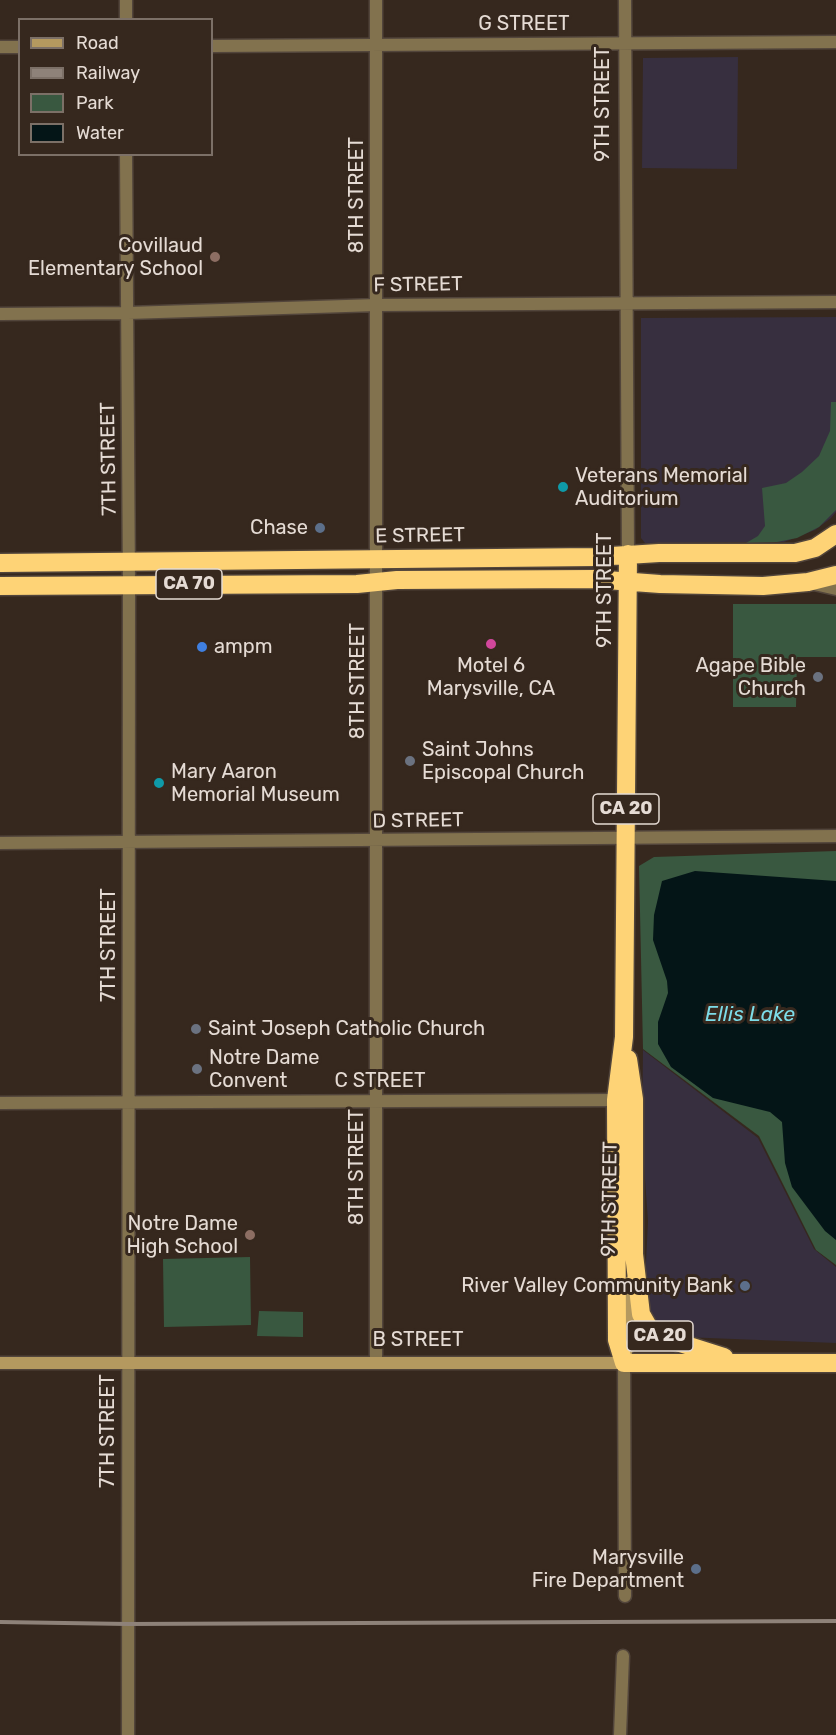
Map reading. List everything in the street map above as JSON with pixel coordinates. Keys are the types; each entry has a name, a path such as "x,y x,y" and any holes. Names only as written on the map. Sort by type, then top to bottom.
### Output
{"highway":[{"name":"E STREET","path":"0,563 795,553 815,548 836,535"},
{"name":"9TH STREET","path":"624,1363 617,1340 616,1100 624,1037 628,554"},
{"path":"629,582 763,586 808,582 836,575"},
{"name":"CA 70","path":"0,586 357,584 378,581 593,579 629,582"},
{"name":"9TH STREET","path":"624,1037 634,1099 634,1254"},
{"name":"CA 20","path":"634,1254 638,1302 641,1314 649,1328 670,1341 746,1363"},
{"name":"B STREET","path":"624,1363 836,1362"}],"main road":[{"name":"9TH STREET","path":"624,1363 629,1338 630,1283 634,1254"},
{"name":"B STREET","path":"0,1363 624,1363"}],"street":[{"path":"126,0 126,18"},
{"name":"8TH STREET","path":"376,0 378,581 376,1362"},
{"name":"9TH STREET","path":"625,0 628,554"},
{"name":"G STREET","path":"213,46 836,42"},
{"path":"0,47 18,47"},
{"name":"7TH STREET","path":"126,156 129,562 128,1735"},
{"name":"F STREET","path":"0,314 128,313 377,304 836,302"},
{"path":"808,582 836,590"},
{"name":"D STREET","path":"0,843 836,836"},
{"name":"C STREET","path":"0,1103 616,1100"},
{"name":"9TH STREET","path":"624,1363 625,1596"},
{"path":"620,1735 623,1656"}],"shaded area":[{"path":"738,57 737,169 642,168 643,58"},
{"path":"836,317 836,512 831,518 815,530 784,542 645,543 641,538 641,318"},
{"path":"643,1050 758,1138 814,1249 836,1267 836,1343 683,1337 668,1332 657,1324 646,1300 645,1283 648,1221 642,1137"}],"green space":[{"path":"831,402 836,402 836,510 819,527 797,538 777,542 746,543 758,536 765,526 762,488 786,483 819,456 830,431"},
{"path":"733,604 836,604 836,657 797,657 796,707 733,707"},
{"name":"Ellis Lake","path":"836,851 836,1265 816,1250 759,1136 643,1049 639,866 654,857"},
{"path":"250,1257 251,1325 164,1327 163,1259"},
{"path":"259,1311 303,1312 303,1337 257,1336"}],"water":[{"name":"Ellis Lake","path":"695,871 836,881 836,1240 825,1231 792,1187 785,1163 782,1122 770,1112 713,1098 671,1067 658,1044 658,1022 668,993 667,981 653,940 654,915 662,881"}],"railway":[{"path":"0,1622 128,1624 836,1621"}],"place":[{"name":"Covillaud Elementary School","path":"215,257"},
{"name":"Veterans Memorial Auditorium","path":"563,487"},
{"name":"Chase","path":"320,528"},
{"name":"Motel 6 Marysville, CA","path":"491,644"},
{"name":"ampm","path":"202,647"},
{"name":"Agape Bible Church","path":"818,677"},
{"name":"Saint Johns Episcopal Church","path":"410,761"},
{"name":"Mary Aaron Memorial Museum","path":"159,783"},
{"name":"Saint Joseph Catholic Church","path":"196,1029"},
{"name":"Notre Dame Convent","path":"197,1069"},
{"name":"Notre Dame High School","path":"250,1235"},
{"name":"River Valley Community Bank","path":"745,1286"},
{"name":"Marysville Fire Department","path":"696,1569"}]}
